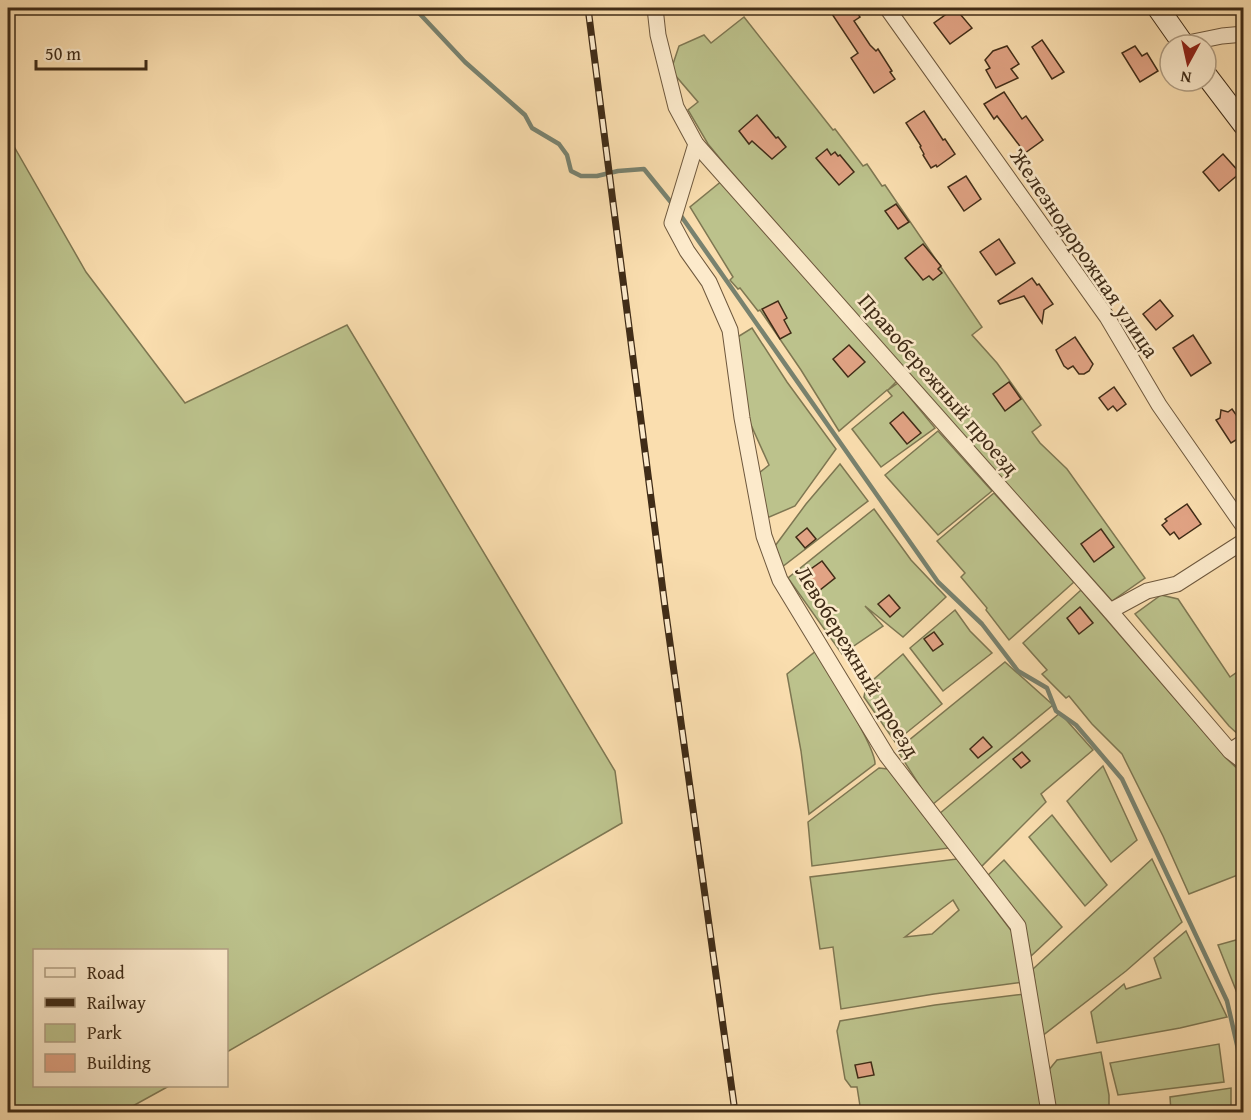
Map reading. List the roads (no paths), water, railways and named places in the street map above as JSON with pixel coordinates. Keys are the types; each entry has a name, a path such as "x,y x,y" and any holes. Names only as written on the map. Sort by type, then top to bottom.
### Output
{"street":[{"name":"Правобережный проезд","path":"655,8 658,35 676,107 696,144 1110,611 1230,751 1244,762"},
{"path":"1158,8 1176,33"},
{"name":"Железнодорожная улица","path":"894,10 937,80 1107,316 1159,405 1244,527"},
{"path":"1218,37 1244,34"},
{"path":"1218,91 1244,125"},
{"name":"Левобережный проезд","path":"696,144 672,223 687,251 709,282 730,330 742,418 764,536 780,580 887,756 1018,926 1049,1113"},
{"path":"1110,611 1147,591 1177,584 1244,541"},
{"path":"1230,751 1244,742"}],"waterway":[{"path":"416,8 465,62 525,115 532,128 559,144 567,155 571,171 581,176 597,176 618,171 644,169 674,206"},
{"path":"679,213 938,582 982,624 1018,671 1047,688 1056,711 1076,725 1122,779 1227,1001 1238,1049 1242,1112"}],"railway":[{"path":"588,8 665,607 735,1112"}]}
